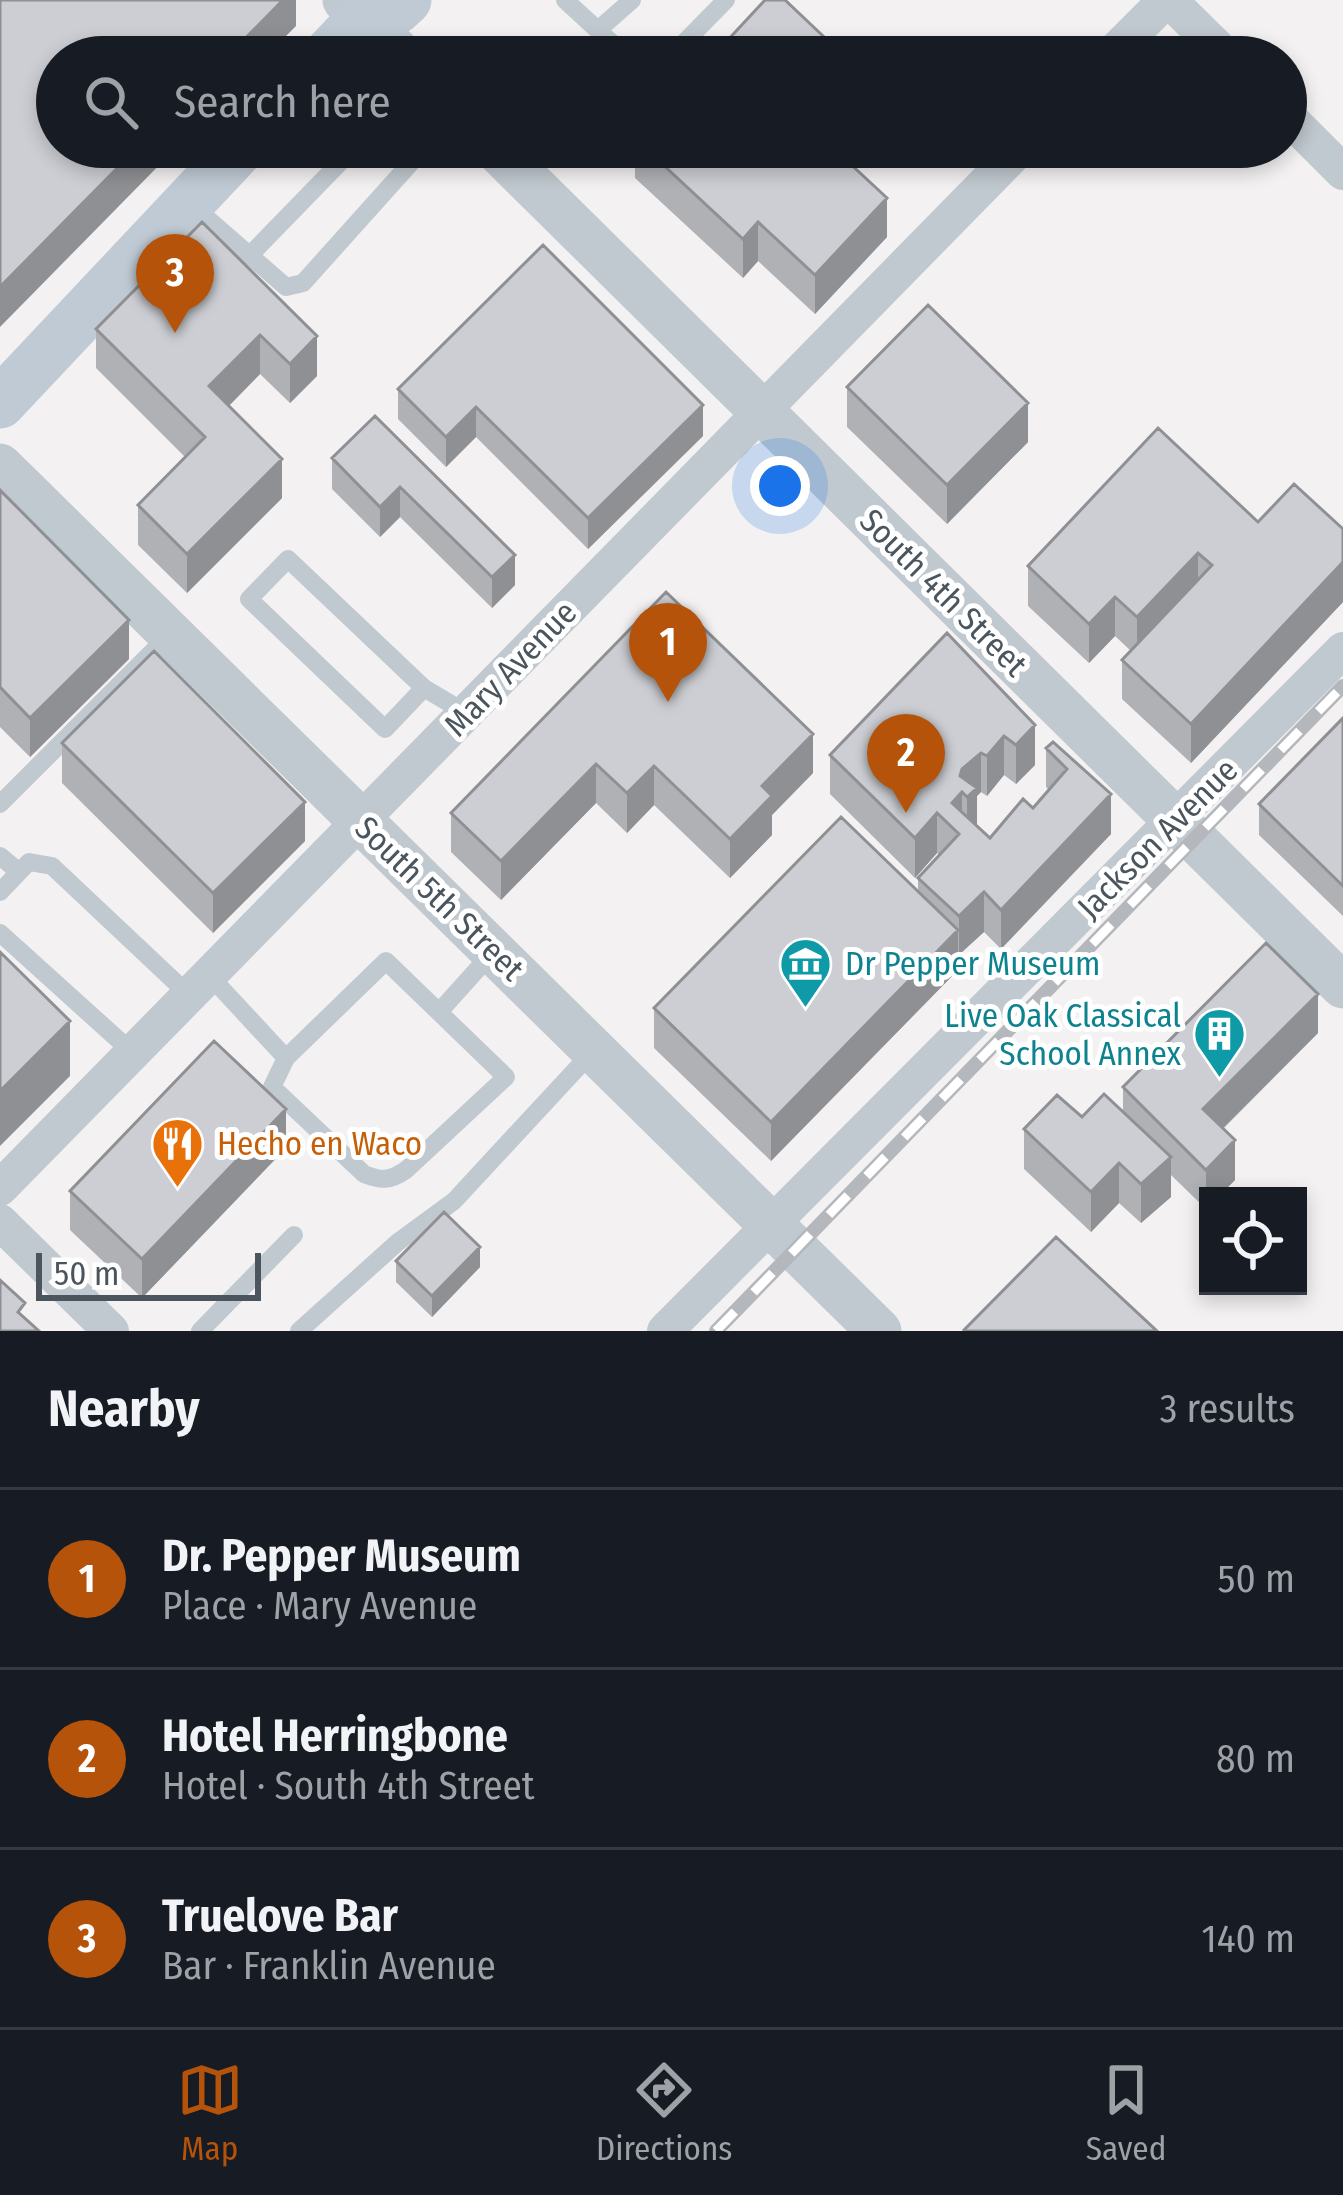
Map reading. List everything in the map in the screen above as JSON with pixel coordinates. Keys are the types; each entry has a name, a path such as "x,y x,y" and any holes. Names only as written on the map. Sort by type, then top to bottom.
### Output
{"main road":[{"path":"343,36 369,4"},
{"path":"0,403 222,168"}],"street":[{"path":"1131,36 1168,0 1205,36"},
{"path":"369,4 390,36"},
{"path":"1307,137 1343,172"},
{"name":"South 4th Street","path":"529,168 761,411 1343,986"},
{"name":"Mary Avenue","path":"0,1188 1000,168"},
{"name":"South 5th Street","path":"0,466 879,1331"},
{"name":"Jackson Avenue","path":"664,1331 1343,650"},
{"path":"0,1222 111,1331"}],"lane":[{"path":"565,0 605,36"},
{"path":"598,30 632,0"},
{"path":"691,36 726,0"},
{"path":"250,255 335,168"},
{"path":"189,203 286,287 303,283 399,168"},
{"path":"424,688 385,729 249,599 288,559 424,688 466,713"},
{"path":"0,804 171,634"},
{"path":"0,856 19,872"},
{"path":"0,892 29,862 52,866 286,1058"},
{"path":"0,933 133,1053"},
{"path":"439,1012 494,951"},
{"path":"386,961 439,1012 506,1077 392,1180 364,1174 272,1087 286,1058 386,961"},
{"path":"299,1331 398,1242 454,1201 594,1050"},
{"path":"200,1331 294,1235"}],"building":[{"path":"0,0 283,0 248,36 36,36 36,168 117,168 0,287"},
{"path":"765,0 785,0 823,36 732,36"},
{"path":"667,168 855,168 887,198 815,275 758,222 743,239"},
{"path":"202,222 317,336 290,364 260,335 209,386 282,459 187,554 138,505 205,437 96,329"},
{"path":"543,245 703,405 588,518 476,407 446,437 398,389"},
{"path":"928,305 1028,403 947,485 847,387"},
{"path":"375,416 515,555 492,577 400,487 380,507 332,458"},
{"path":"1158,428 1258,522 1294,484 1343,529 1343,562 1191,724 1122,660 1212,565 1198,553 1137,617 1115,597 1089,624 1028,566"},
{"path":"0,490 129,620 30,718 0,687"},
{"path":"666,592 813,734 762,786 772,796 730,839 654,766 627,793 596,764 501,861 451,813"},
{"path":"947,633 1035,725 1016,745 1004,736 987,756 981,753 962,769 960,776 977,788 967,797 962,792 952,803 990,838 1023,799 1033,808 1067,769 1046,748 1053,742 1111,794 1001,910 984,892 959,916 918,878 959,834 937,813 915,838 830,755"},
{"path":"154,651 305,802 213,893 62,743"},
{"path":"1343,718 1343,886 1259,804"},
{"name":"Dr Pepper Museum","path":"841,817 958,930 771,1122 654,1008"},
{"path":"1266,943 1318,994 1203,1109 1235,1140 1206,1170 1123,1087"},
{"path":"0,952 70,1021 0,1091"},
{"name":"Hecho en Waco","path":"214,1041 286,1109 142,1259 70,1191"},
{"path":"1104,1094 1171,1157 1141,1184 1119,1163 1091,1192 1024,1129 1057,1095 1082,1117"},
{"path":"444,1212 480,1247 432,1296 396,1261"},
{"path":"1056,1237 1157,1331 965,1331"},
{"path":"0,1280 25,1303 18,1312 39,1331 0,1331"}],"railway":[{"path":"716,1331 1343,686"}],"place":[{"name":"Truelove Bar","path":"175,333"},
{"name":"Dr. Pepper Museum","path":"668,702"},
{"name":"Hotel Herringbone","path":"906,813"},
{"name":"Dr Pepper Museum","path":"806,1009"},
{"name":"Live Oak Classical School Annex","path":"1220,1080"},
{"name":"Hecho en Waco","path":"178,1189"}]}
